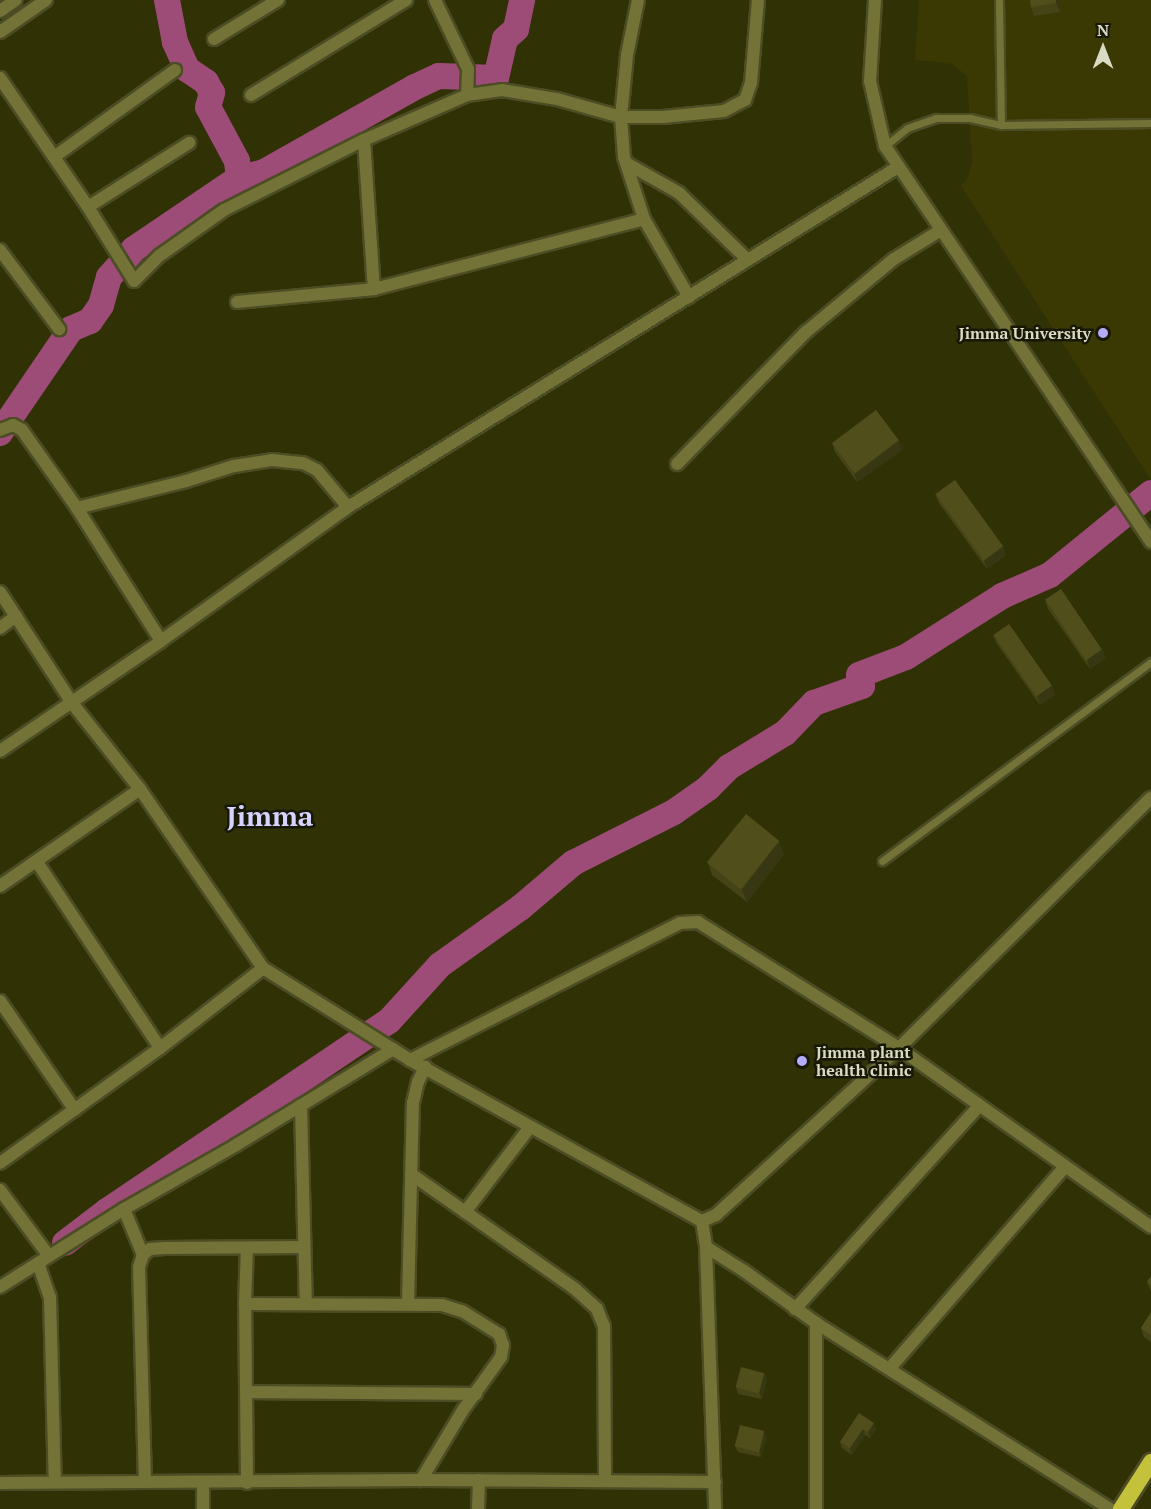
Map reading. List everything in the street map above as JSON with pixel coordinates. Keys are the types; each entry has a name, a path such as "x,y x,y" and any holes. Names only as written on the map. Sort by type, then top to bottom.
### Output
{"highway":[{"path":"1121,1509 1151,1462"}],"street":[{"path":"0,11 16,0"},
{"path":"0,32 46,0"},
{"path":"214,39 278,0"},
{"path":"251,95 406,0"},
{"path":"435,0 468,69 467,95"},
{"path":"638,0 627,55 621,117 626,163 644,219 689,297"},
{"path":"0,78 88,207 134,281 159,256 224,210 364,140 467,95 502,90 513,91 557,99 621,117 663,117 724,111 745,100 751,83 758,0"},
{"path":"875,0 870,81 885,146 1151,542"},
{"path":"54,157 175,70"},
{"path":"364,140 374,289"},
{"path":"88,207 189,143"},
{"path":"626,163 679,194 748,260"},
{"path":"0,751 161,641 348,507 898,167"},
{"path":"237,302 374,289 644,219"},
{"path":"677,464 806,332 894,258 941,230"},
{"path":"0,250 59,329"},
{"path":"4,427 22,430 77,508 161,641"},
{"path":"77,508 186,481 234,466 273,460 303,463 317,470 348,507"},
{"path":"0,592 72,703 140,789 263,968 410,1060 702,1221"},
{"path":"0,628 16,616"},
{"path":"0,886 140,789"},
{"path":"702,1221 716,1215 899,1048 1151,798"},
{"path":"36,862 160,1048"},
{"path":"410,1060 680,922 698,922 764,961 899,1048 978,1107 1151,1227"},
{"path":"0,1163 160,1048 263,968"},
{"path":"0,1001 75,1110"},
{"path":"0,1287 124,1209 301,1106 393,1049"},
{"path":"408,1304 414,1103 418,1082 425,1067"},
{"path":"301,1106 306,1304"},
{"path":"795,1309 978,1107"},
{"path":"465,1212 530,1127"},
{"path":"890,1368 1065,1167"},
{"path":"411,1174 575,1289 597,1309 602,1317 605,1480"},
{"path":"0,1190 43,1260 50,1297 54,1482"},
{"path":"124,1209 143,1255"},
{"path":"702,1221 706,1247 715,1509"},
{"path":"145,1482 139,1267 143,1255 150,1249 165,1248 304,1247"},
{"path":"706,1247 744,1270 816,1323 1110,1509"},
{"path":"247,1248 245,1304 247,1483"},
{"path":"245,1304 442,1305 462,1311 499,1334 503,1345 501,1357 421,1480"},
{"path":"816,1323 816,1509"},
{"path":"246,1392 476,1394"},
{"path":"0,1483 421,1480 715,1482"},
{"path":"478,1509 479,1480"},
{"path":"204,1482 204,1509"}],"lane":[{"path":"999,0 1001,125"},
{"path":"885,146 907,128 936,118 970,118 1001,125 1151,123"},
{"path":"882,861 1151,662"}],"shaded area":[{"name":"Jimma University","path":"919,0 1151,0 1151,480 961,186 968,177 972,162 967,76 951,63 915,60"}],"building":[{"path":"1030,0 1056,0 1056,3 1031,7"},
{"path":"876,410 899,440 855,473 832,443"},
{"path":"955,480 1003,546 984,560 936,494"},
{"path":"1061,589 1102,650 1086,660 1045,600"},
{"path":"1009,624 1052,685 1036,696 993,635"},
{"path":"746,814 779,841 740,889 707,862"},
{"path":"1151,1312 1151,1335 1141,1328"},
{"path":"741,1367 764,1373 759,1393 736,1387"},
{"path":"859,1413 874,1423 868,1432 863,1429 850,1448 840,1442"},
{"path":"740,1425 764,1431 759,1452 735,1446"}],"waterway":[{"path":"0,433 71,329 90,321 101,305 109,277 134,249 239,178 237,161 208,107 212,93 206,82 187,69 175,42 167,0"},
{"path":"239,178 264,172 415,87 439,76 496,78 505,39 516,29 522,0"},
{"path":"65,1243 107,1211 389,1021 440,965 520,908 573,863 674,812 708,788 729,767 785,733 814,703 862,686 859,675 906,657 1002,596 1050,575 1151,493"}],"place":[{"name":"Jimma University","path":"1103,333"},
{"name":"Jimma plant health clinic","path":"802,1061"}],"district":[{"name":"Jimma","path":"270,816"}]}
